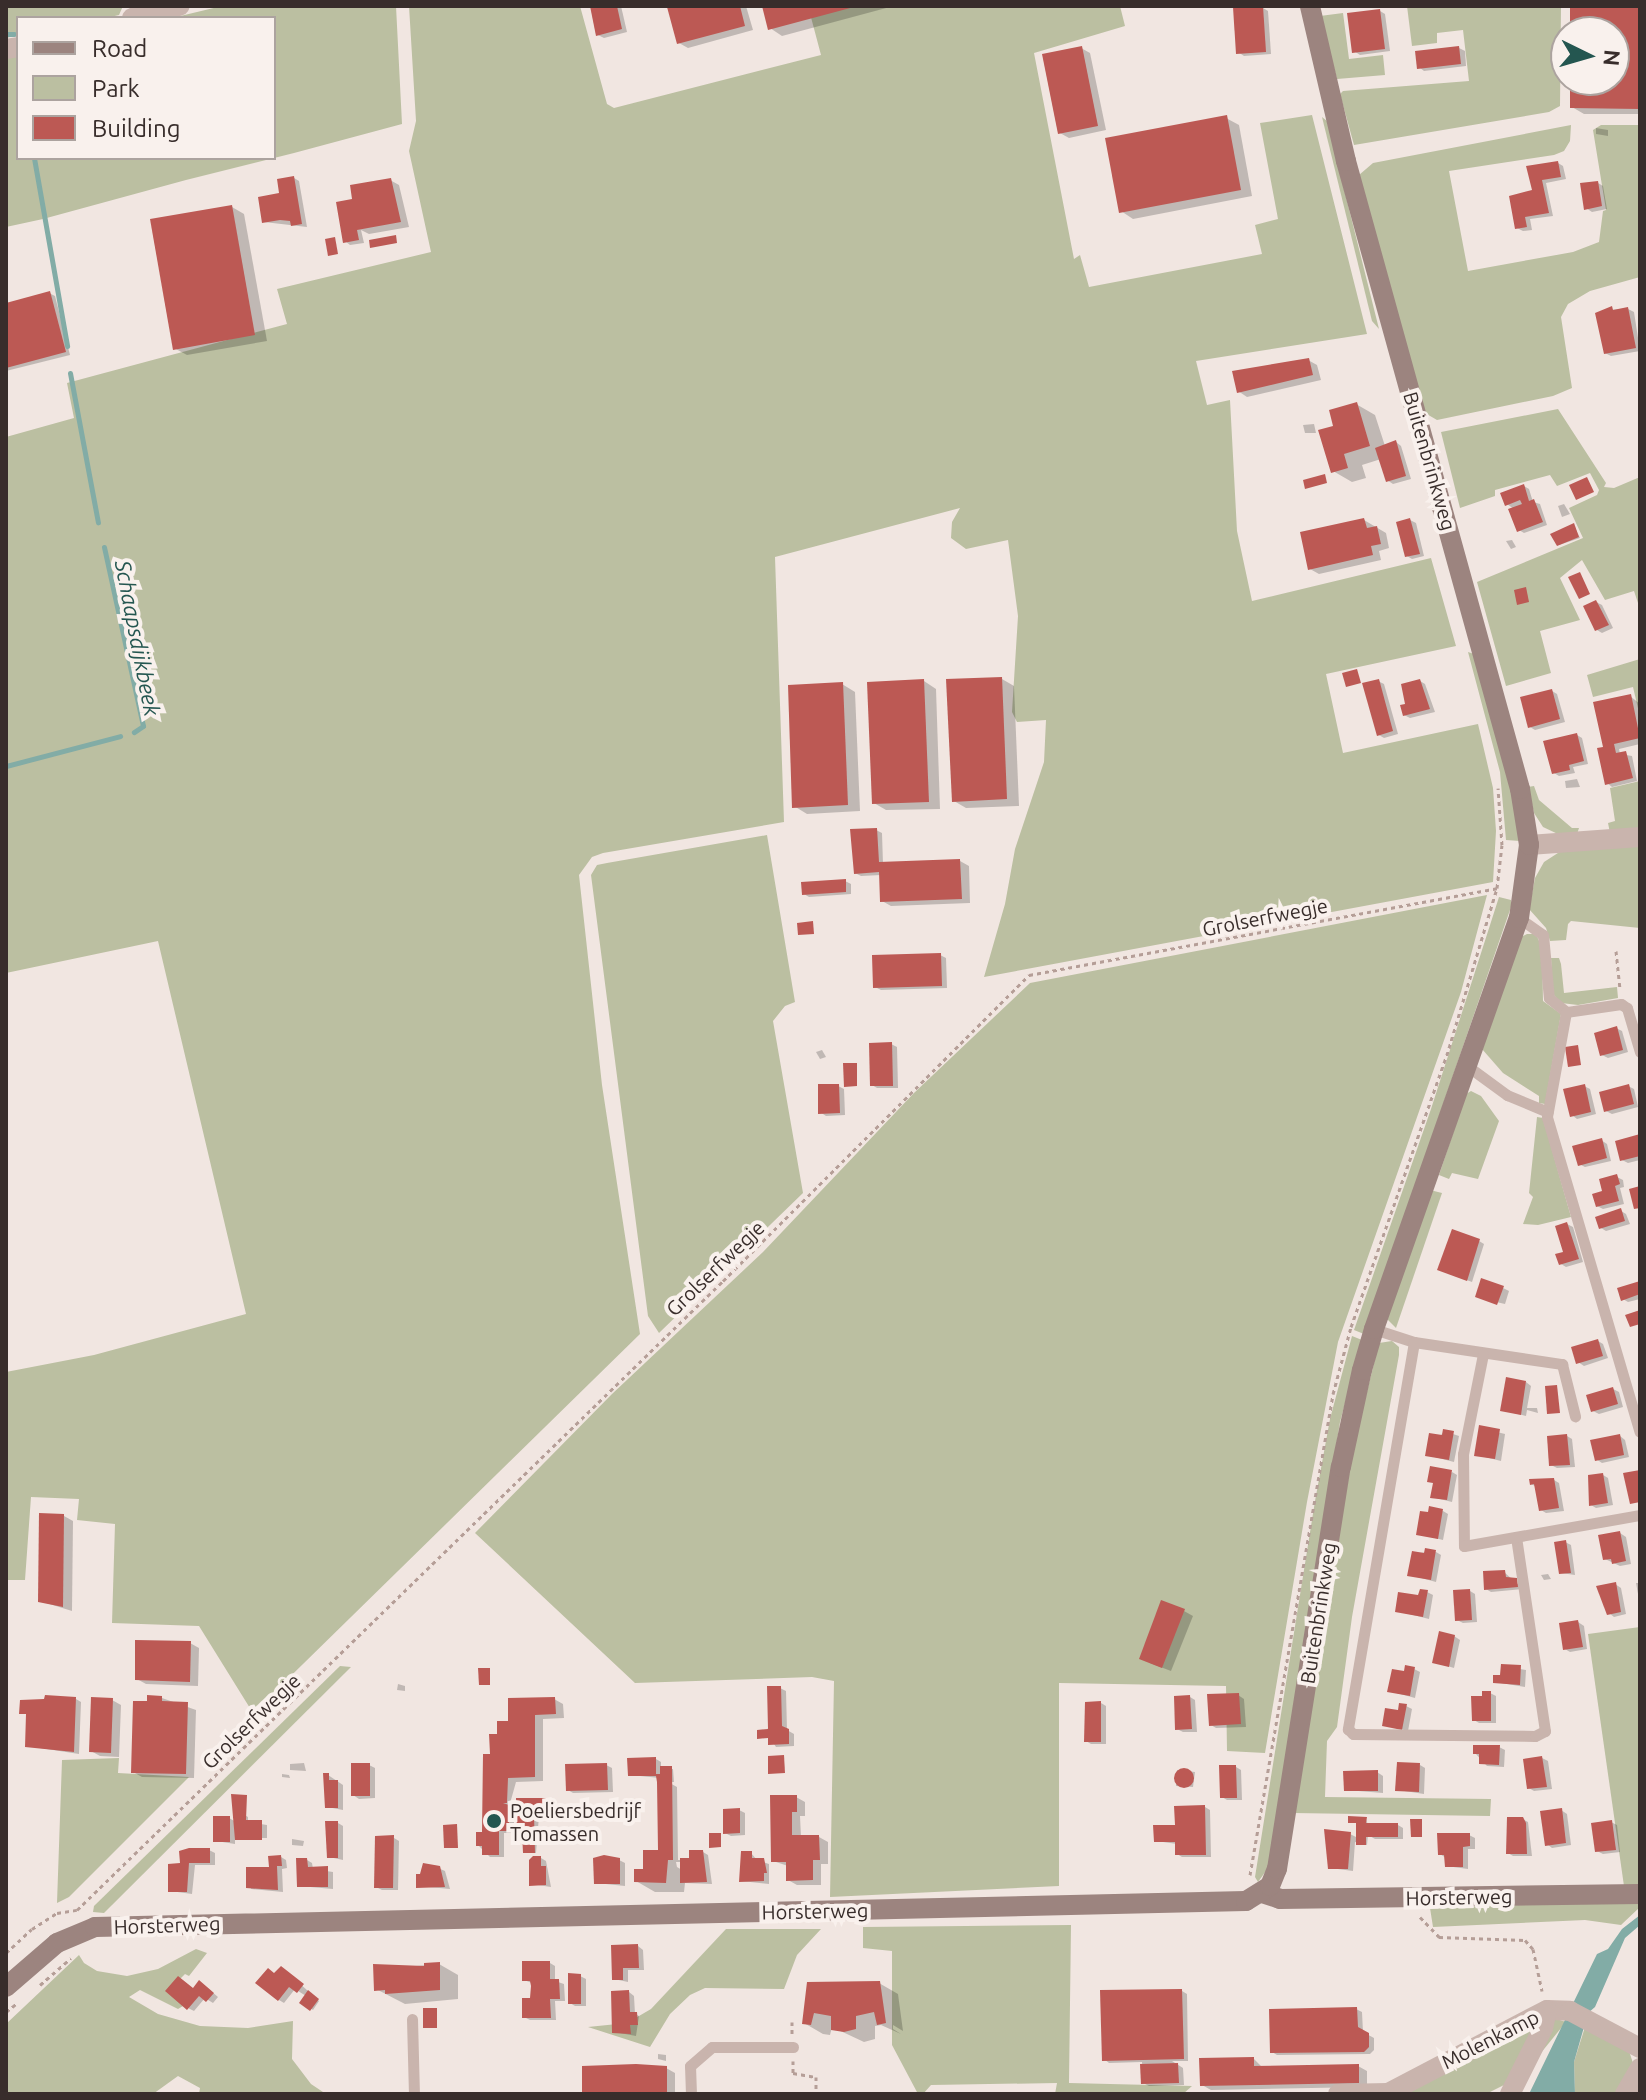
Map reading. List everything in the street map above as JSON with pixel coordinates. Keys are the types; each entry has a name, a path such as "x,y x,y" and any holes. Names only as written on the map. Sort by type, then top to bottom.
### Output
{"main road":[{"name":"Buitenbrinkweg","path":"1262,1893 1277,1869 1341,1467 1374,1329 1519,918 1529,845 1516,774 1346,161 1310,6"},
{"name":"Horsterweg","path":"6,1987 57,1943 95,1927 1246,1901 1262,1893 1280,1899 1640,1894"}],"street":[{"path":"140,16 179,6"},
{"path":"1529,845 1640,837"},
{"path":"1510,2094 1543,2028 1547,2010"},
{"name":"Molenkamp","path":"1338,2094 1388,2093 1547,2010 1578,2015 1640,2048"},
{"path":"1625,2094 1640,2068"}],"lane":[{"path":"1519,918 1543,935 1549,998 1566,1012 1621,1004 1627,1008 1640,1052"},
{"path":"1566,1012 1548,1112 1640,1432"},
{"path":"1466,1065 1507,1095 1548,1112"},
{"path":"1374,1329 1414,1342 1562,1364 1575,1416"},
{"path":"1414,1342 1348,1729 1353,1734 1535,1736 1545,1731 1516,1537"},
{"path":"1483,1354 1463,1454 1464,1546 1640,1515"},
{"path":"412,2019 414,2094"},
{"path":"691,2094 690,2066 712,2047 793,2047"}],"path":[{"name":"Grolserfwegje","path":"6,1953 32,1929 57,1913 77,1910 723,1281 1029,975 1497,888"},
{"path":"1616,951 1621,1004"},
{"path":"1418,1915 1439,1937 1525,1940 1533,1949 1547,2010"},
{"path":"792,2022 793,2073 816,2077 816,2094"}],"green space":[{"path":"6,6 123,6 119,15 115,16 16,16 16,36 6,38"},
{"path":"222,6 396,6 402,124 276,157 276,16 180,16"},
{"path":"409,6 580,6 607,104 614,108 821,55 808,6 1120,6 1125,26 1034,53 1074,259 1080,255 1089,287 1262,254 1255,225 1278,219 1260,123 1312,115 1367,334 1196,361 1207,405 1230,400 1237,531 1252,601 1431,558 1456,646 1326,674 1343,753 1478,724 1493,788 1496,831 1493,882 984,977 1005,904 1015,849 1044,762 1046,720 1017,722 1012,712 1018,616 1008,540 966,549 951,538 952,522 960,508 775,557 784,822 603,853 592,857 579,875 602,1085 640,1334 253,1713 199,1626 112,1623 115,1524 77,1520 79,1499 31,1497 25,1580 6,1580 6,1372 94,1355 246,1314 158,941 6,973 6,437 74,418 67,383 287,324 277,289 431,252 409,151 416,121"},
{"path":"1407,6 1561,6 1561,16 1550,16 1550,96 1560,96 1560,106 1549,112 1354,145 1340,94 1343,91 1469,81 1463,30 1437,33 1437,43 1412,46"},
{"path":"1343,13 1349,59 1383,55 1385,75 1337,79 1320,16"},
{"path":"16,54 16,160 266,160 6,227 6,57"},
{"path":"1322,117 1327,121 1379,329 1372,321"},
{"path":"1571,125 1570,141 1564,151 1554,155 1449,171 1468,271 1573,252 1599,242 1603,211 1606,210 1593,130 1601,125 1640,125 1640,277 1590,291 1568,304 1561,317 1572,388 1553,396 1437,420 1425,413 1359,175 1373,163"},
{"path":"1558,409 1606,483 1604,487 1614,488 1640,477 1640,609 1634,591 1605,600 1582,560 1560,578 1580,620 1540,631 1551,673 1506,686 1477,582 1583,538 1569,508 1597,495 1599,490 1590,473 1557,486 1550,475 1495,490 1495,496 1460,508 1441,432"},
{"path":"1468,652 1474,654 1508,772 1520,841 1506,840 1500,772"},
{"path":"1640,659 1640,717 1633,687 1593,697 1587,675"},
{"path":"1640,781 1640,831 1610,833 1608,823 1615,821 1610,788"},
{"path":"1534,786 1539,800 1572,828 1579,828 1577,834 1560,835 1543,827 1534,813 1528,787"},
{"path":"767,835 795,1002 785,1006 773,1021 803,1193 659,1333 648,1316 591,875 597,865"},
{"path":"1640,845 1640,928 1571,921 1566,940 1550,941 1546,928 1529,909 1535,878 1544,862 1561,851"},
{"path":"1487,895 1461,992 1338,1342 1307,1502 1265,1753 1227,1751 1226,1686 1059,1683 1059,1886 830,1897 834,1681 812,1677 635,1683 475,1533 612,1394 763,1252 914,1093 1030,983"},
{"path":"1499,897 1511,900 1511,907 1364,1334 1354,1330 1431,1109"},
{"path":"1536,934 1542,948 1543,1001 1561,1014 1545,1104 1539,1103 1539,1096 1503,1073 1482,1049 1521,937"},
{"path":"1551,958 1559,958 1564,993 1617,987 1618,998 1578,1005 1561,1003 1553,994"},
{"path":"1471,1091 1481,1096 1499,1121 1478,1179 1452,1173 1449,1179 1439,1175 1466,1094"},
{"path":"1537,1117 1543,1118 1571,1217 1538,1225 1523,1224 1533,1197 1529,1193"},
{"path":"1430,1190 1442,1193 1396,1328 1385,1317"},
{"path":"1352,1336 1362,1340 1340,1422 1268,1868 1258,1882 1255,1877 1315,1501 1330,1419"},
{"path":"1392,1341 1399,1347 1399,1355 1352,1617 1337,1727 1327,1741 1325,1797 1491,1799 1490,1816 1293,1813 1354,1444 1379,1343"},
{"path":"1640,1627 1640,1885 1624,1886 1588,1634"},
{"path":"340,1666 351,1667 104,1913 93,1912 94,1906"},
{"path":"119,1758 118,1773 189,1777 69,1897 57,1903 62,1760"},
{"path":"1640,1901 1640,1907 1621,1925 1585,1920 1433,1927 1430,1908"},
{"path":"1071,1925 1069,2083 1192,2086 1183,2094 1055,2094 1057,2083 931,2085 923,2094 918,2094 892,2045 892,1951 863,1948 863,1927"},
{"path":"726,1929 821,1929 797,1955 784,1989 705,1988 690,1995 670,2014 650,2047 588,2027 627,2023 651,2009"},
{"path":"196,1949 207,1953 189,1976 185,1974 173,1986 183,2006 178,2009 140,1990 129,1997 158,2014 200,2026 248,2028 293,2021 292,2059 311,2084 326,2094 199,2094 200,2088 178,2076 153,2094 6,2094 6,2024 79,1955 84,1963 97,1971 127,1976 158,1969"},
{"path":"1550,2017 1566,2022 1527,2070 1504,2085 1486,2094 1402,2094"},
{"path":"1585,2027 1629,2051 1633,2063 1617,2094 1575,2094 1574,2062"}],"water":[{"path":"1640,1915 1640,1925 1625,1938 1595,2007 1588,2013 1574,2062 1575,2094 1529,2094 1597,1954 1608,1949 1622,1929"}],"building":[{"path":"590,6 617,6 622,29 596,36"},
{"path":"740,6 745,26 677,44 667,7"},
{"path":"762,6 854,6 854,7 768,30"},
{"path":"1263,6 1266,52 1236,54 1233,7"},
{"path":"1570,6 1640,6 1640,109 1570,108 1570,96 1630,96 1630,16 1570,16"},
{"path":"1380,9 1385,49 1352,53 1347,13"},
{"path":"1082,46 1098,126 1058,134 1042,54"},
{"path":"1459,46 1461,64 1417,69 1415,51"},
{"path":"1227,115 1241,190 1119,213 1105,138"},
{"path":"1558,161 1561,177 1542,180 1549,213 1525,217 1527,227 1515,229 1509,196 1532,190 1526,166"},
{"path":"294,176 302,224 291,226 290,221 280,220 262,223 258,197 279,193 277,179"},
{"path":"391,178 401,222 357,230 359,240 343,243 336,202 352,199 350,185"},
{"path":"1598,181 1602,206 1584,210 1580,183"},
{"path":"232,205 255,335 173,350 150,219"},
{"path":"396,235 397,243 370,248 369,240"},
{"path":"335,237 338,254 328,256 325,239"},
{"path":"50,291 66,352 6,368 6,303"},
{"path":"1612,306 1613,310 1628,307 1636,348 1604,354 1595,313"},
{"path":"1309,358 1313,375 1237,393 1232,371"},
{"path":"1357,402 1370,446 1344,454 1348,468 1331,473 1318,430 1333,426 1329,410"},
{"path":"1396,440 1406,476 1386,482 1375,448"},
{"path":"1325,474 1327,483 1305,489 1303,480"},
{"path":"1587,477 1594,492 1576,500 1569,485"},
{"path":"1524,484 1529,501 1534,499 1543,522 1517,532 1508,509 1522,504 1520,500 1505,506 1500,493"},
{"path":"1364,518 1367,528 1377,526 1381,544 1371,546 1373,555 1308,570 1300,532"},
{"path":"1410,518 1420,554 1405,557 1396,522"},
{"path":"1574,523 1579,537 1557,546 1550,534"},
{"path":"1580,572 1590,594 1579,599 1568,577"},
{"path":"1526,587 1529,602 1517,605 1514,590"},
{"path":"1596,600 1609,625 1595,631 1583,606"},
{"path":"1357,669 1361,683 1346,687 1342,673"},
{"path":"1002,677 1007,799 952,802 946,679"},
{"path":"924,679 929,802 872,804 867,682"},
{"path":"1379,679 1393,731 1377,736 1362,683"},
{"path":"1420,679 1430,709 1403,716 1400,705 1405,704 1401,684"},
{"path":"843,682 848,805 792,808 788,685"},
{"path":"1552,689 1560,719 1528,728 1520,697"},
{"path":"1631,694 1640,738 1614,744 1616,753 1626,751 1633,778 1605,785 1597,748 1603,747 1593,702"},
{"path":"1577,733 1584,761 1569,765 1570,770 1552,774 1543,741"},
{"path":"877,828 879,862 960,859 962,899 880,902 879,872 854,874 850,829"},
{"path":"846,879 846,892 802,895 801,882"},
{"path":"813,921 814,934 798,935 797,923"},
{"path":"941,953 942,986 873,988 872,955"},
{"path":"1617,1026 1623,1050 1600,1056 1594,1033"},
{"path":"892,1042 893,1086 870,1086 869,1043"},
{"path":"1578,1045 1581,1065 1568,1067 1565,1047"},
{"path":"843,1063 857,1063 857,1086 844,1087"},
{"path":"818,1084 839,1084 840,1113 818,1114"},
{"path":"1585,1084 1591,1112 1570,1117 1563,1089"},
{"path":"1629,1084 1634,1104 1604,1112 1599,1092"},
{"path":"1640,1134 1640,1156 1620,1161 1615,1141"},
{"path":"1602,1138 1607,1158 1578,1166 1572,1146"},
{"path":"1617,1174 1620,1184 1615,1186 1619,1201 1596,1207 1592,1194 1602,1191 1599,1179"},
{"path":"1640,1186 1640,1208 1634,1209 1629,1189"},
{"path":"1621,1208 1625,1221 1599,1229 1595,1217"},
{"path":"1567,1222 1579,1259 1559,1265 1555,1254 1563,1252 1555,1226"},
{"path":"1452,1229 1480,1239 1467,1281 1437,1270"},
{"path":"1481,1278 1504,1286 1497,1305 1475,1297"},
{"path":"1640,1281 1640,1294 1621,1301 1617,1288"},
{"path":"1640,1310 1640,1324 1630,1327 1625,1315"},
{"path":"1598,1339 1603,1356 1576,1364 1571,1347"},
{"path":"1506,1377 1526,1381 1521,1415 1500,1411"},
{"path":"1557,1385 1560,1413 1547,1414 1545,1386"},
{"path":"1613,1387 1618,1404 1591,1412 1586,1395"},
{"path":"1479,1425 1500,1429 1495,1459 1474,1456"},
{"path":"1443,1429 1454,1431 1449,1460 1425,1456 1429,1433 1442,1435"},
{"path":"1567,1434 1570,1465 1549,1466 1547,1436"},
{"path":"1620,1434 1624,1455 1595,1461 1590,1440"},
{"path":"1430,1466 1452,1470 1447,1500 1430,1498 1433,1483 1427,1482"},
{"path":"1640,1470 1640,1502 1630,1504 1623,1473"},
{"path":"1603,1473 1608,1503 1589,1506 1588,1475"},
{"path":"1554,1478 1559,1508 1539,1511 1534,1484 1530,1485 1529,1479"},
{"path":"1429,1506 1443,1509 1438,1539 1416,1535 1420,1511 1428,1512"},
{"path":"39,1513 64,1514 63,1607 38,1602"},
{"path":"1620,1531 1626,1561 1612,1564 1611,1559 1603,1560 1598,1535"},
{"path":"1566,1540 1571,1573 1559,1574 1554,1542"},
{"path":"1425,1548 1436,1550 1431,1580 1407,1576 1412,1551 1424,1553"},
{"path":"1505,1570 1506,1577 1517,1578 1518,1587 1484,1590 1483,1571"},
{"path":"1616,1582 1621,1612 1607,1615 1596,1586"},
{"path":"1420,1589 1428,1590 1423,1617 1395,1612 1398,1592 1418,1595"},
{"path":"1470,1589 1472,1620 1455,1621 1453,1590"},
{"path":"1161,1600 1185,1609 1162,1668 1139,1659"},
{"path":"1578,1620 1583,1647 1563,1650 1559,1623"},
{"path":"1439,1631 1455,1635 1449,1667 1432,1663"},
{"path":"135,1640 191,1641 190,1682 135,1680"},
{"path":"1501,1664 1521,1665 1520,1685 1493,1683 1493,1675 1500,1675"},
{"path":"1405,1665 1415,1667 1410,1696 1387,1692 1392,1669 1404,1671"},
{"path":"478,1668 490,1668 490,1685 479,1685"},
{"path":"767,1686 781,1686 782,1726 789,1729 789,1744 768,1745 768,1738 757,1739 757,1730 768,1729"},
{"path":"1482,1691 1491,1691 1491,1721 1472,1721 1471,1696 1482,1696"},
{"path":"1239,1693 1241,1724 1209,1726 1207,1694"},
{"path":"45,1695 76,1697 74,1752 25,1747 26,1714 19,1714 20,1700 44,1699"},
{"path":"147,1695 162,1696 162,1701 188,1702 186,1774 131,1773 133,1701 147,1701"},
{"path":"1190,1695 1192,1729 1175,1730 1174,1696"},
{"path":"91,1697 113,1698 111,1753 89,1752"},
{"path":"555,1697 556,1714 535,1715 535,1777 508,1778 507,1803 503,1803 509,1805 509,1831 499,1831 499,1855 482,1855 482,1846 476,1846 476,1832 482,1832 483,1754 490,1754 489,1734 497,1734 497,1721 508,1721 508,1698"},
{"path":"1101,1701 1101,1742 1084,1742 1085,1702"},
{"path":"1399,1703 1407,1704 1402,1730 1382,1726 1385,1708 1398,1710"},
{"path":"1473,1745 1500,1745 1499,1765 1479,1764 1479,1754 1473,1754"},
{"path":"784,1755 785,1773 768,1774 768,1756"},
{"path":"1542,1756 1547,1787 1527,1789 1523,1759"},
{"path":"656,1757 656,1774 660,1774 660,1766 672,1766 673,1860 668,1860 666,1883 634,1882 634,1869 643,1869 643,1850 658,1850 657,1782 656,1776 628,1776 627,1758"},
{"path":"1397,1762 1420,1763 1419,1792 1395,1791"},
{"path":"351,1763 370,1763 370,1796 351,1796"},
{"path":"607,1763 608,1790 566,1791 565,1764"},
{"path":"1219,1765 1236,1765 1237,1798 1220,1798"},
{"path":"1184,1768 1191,1771 1194,1778 1191,1785 1184,1788 1177,1785 1174,1778 1177,1771"},
{"path":"1378,1770 1378,1791 1344,1791 1343,1771"},
{"path":"323,1773 329,1773 329,1780 338,1780 338,1808 325,1808"},
{"path":"231,1794 247,1795 246,1820 262,1820 262,1840 235,1840"},
{"path":"770,1795 797,1795 797,1812 792,1812 792,1835 819,1835 820,1860 813,1860 813,1880 786,1881 786,1862 771,1862"},
{"path":"516,1798 549,1798 549,1814 534,1814 535,1853 523,1853 522,1832 517,1832"},
{"path":"1205,1805 1206,1855 1175,1855 1175,1842 1154,1842 1153,1825 1175,1825 1174,1806"},
{"path":"740,1808 740,1833 723,1834 723,1809"},
{"path":"1562,1808 1566,1843 1545,1846 1540,1811"},
{"path":"213,1816 230,1816 230,1842 213,1842"},
{"path":"1348,1816 1367,1817 1366,1823 1398,1823 1398,1837 1366,1837 1366,1845 1356,1845 1356,1823 1348,1823"},
{"path":"1507,1817 1523,1817 1527,1854 1506,1854"},
{"path":"1410,1819 1422,1819 1422,1837 1411,1837"},
{"path":"1612,1820 1616,1850 1595,1852 1591,1823"},
{"path":"325,1821 338,1821 338,1858 327,1858"},
{"path":"457,1824 458,1848 444,1848 443,1825"},
{"path":"1324,1829 1351,1832 1348,1869 1328,1869"},
{"path":"709,1833 721,1833 721,1847 709,1848"},
{"path":"1437,1833 1470,1833 1470,1846 1463,1847 1463,1867 1445,1867 1444,1855 1438,1855"},
{"path":"394,1835 393,1888 374,1888 375,1836"},
{"path":"210,1848 210,1863 189,1863 187,1892 168,1892 168,1864 180,1863 179,1851"},
{"path":"689,1850 703,1850 707,1882 680,1883 680,1858 689,1858"},
{"path":"741,1851 752,1851 752,1858 764,1858 767,1873 764,1873 764,1881 739,1882"},
{"path":"281,1855 282,1866 277,1866 278,1890 246,1888 246,1867 269,1867 268,1856"},
{"path":"604,1855 620,1858 620,1884 594,1884 593,1858"},
{"path":"533,1856 541,1856 541,1866 546,1866 546,1885 529,1886 529,1860"},
{"path":"296,1858 307,1858 308,1867 328,1866 328,1887 297,1887"},
{"path":"423,1863 440,1866 445,1887 416,1888 416,1874 420,1874"},
{"path":"638,1944 639,1968 623,1968 623,1980 612,1980 611,1945"},
{"path":"522,1961 550,1961 550,1979 559,1979 560,1999 550,1999 551,2018 522,2018 522,1998 530,1998 531,1986 530,1981 522,1981"},
{"path":"440,1962 440,1990 385,1994 385,1990 374,1991 373,1964 424,1966 424,1963"},
{"path":"281,1966 304,1984 297,1993 289,1987 278,2001 255,1983 268,1968 274,1973"},
{"path":"568,1973 581,1974 581,2004 568,2004"},
{"path":"178,1976 193,1988 199,1980 214,1993 206,2002 199,1996 187,2010 165,1991"},
{"path":"880,1981 886,2023 877,2025 874,2012 856,2016 856,2029 844,2032 831,2030 831,2016 814,2013 811,2025 802,2024 807,1982"},
{"path":"1182,1989 1184,2059 1102,2061 1100,1990"},
{"path":"308,1990 319,1999 310,2011 299,2003"},
{"path":"629,1990 630,2012 637,2012 638,2025 630,2025 631,2034 612,2033 611,1991"},
{"path":"1357,2007 1358,2027 1369,2033 1369,2047 1364,2052 1270,2053 1269,2009"},
{"path":"423,2008 437,2008 437,2028 423,2028"},
{"path":"1254,2057 1254,2066 1359,2064 1359,2083 1200,2086 1199,2058"},
{"path":"1178,2063 1179,2083 1141,2084 1140,2064"},
{"path":"582,2066 667,2066 667,2094 582,2094"}],"waterway":[{"name":"Schaapsdijkbeek","path":"6,34 14,34"},
{"name":"Schaapsdijkbeek","path":"34,160 67,346"},
{"name":"Schaapsdijkbeek","path":"70,373 98,522"},
{"name":"Schaapsdijkbeek","path":"104,547 143,726 134,732"},
{"name":"Schaapsdijkbeek","path":"6,766 120,736"}],"place":[{"name":"Poeliersbedrijf Tomassen","path":"494,1821"}]}
